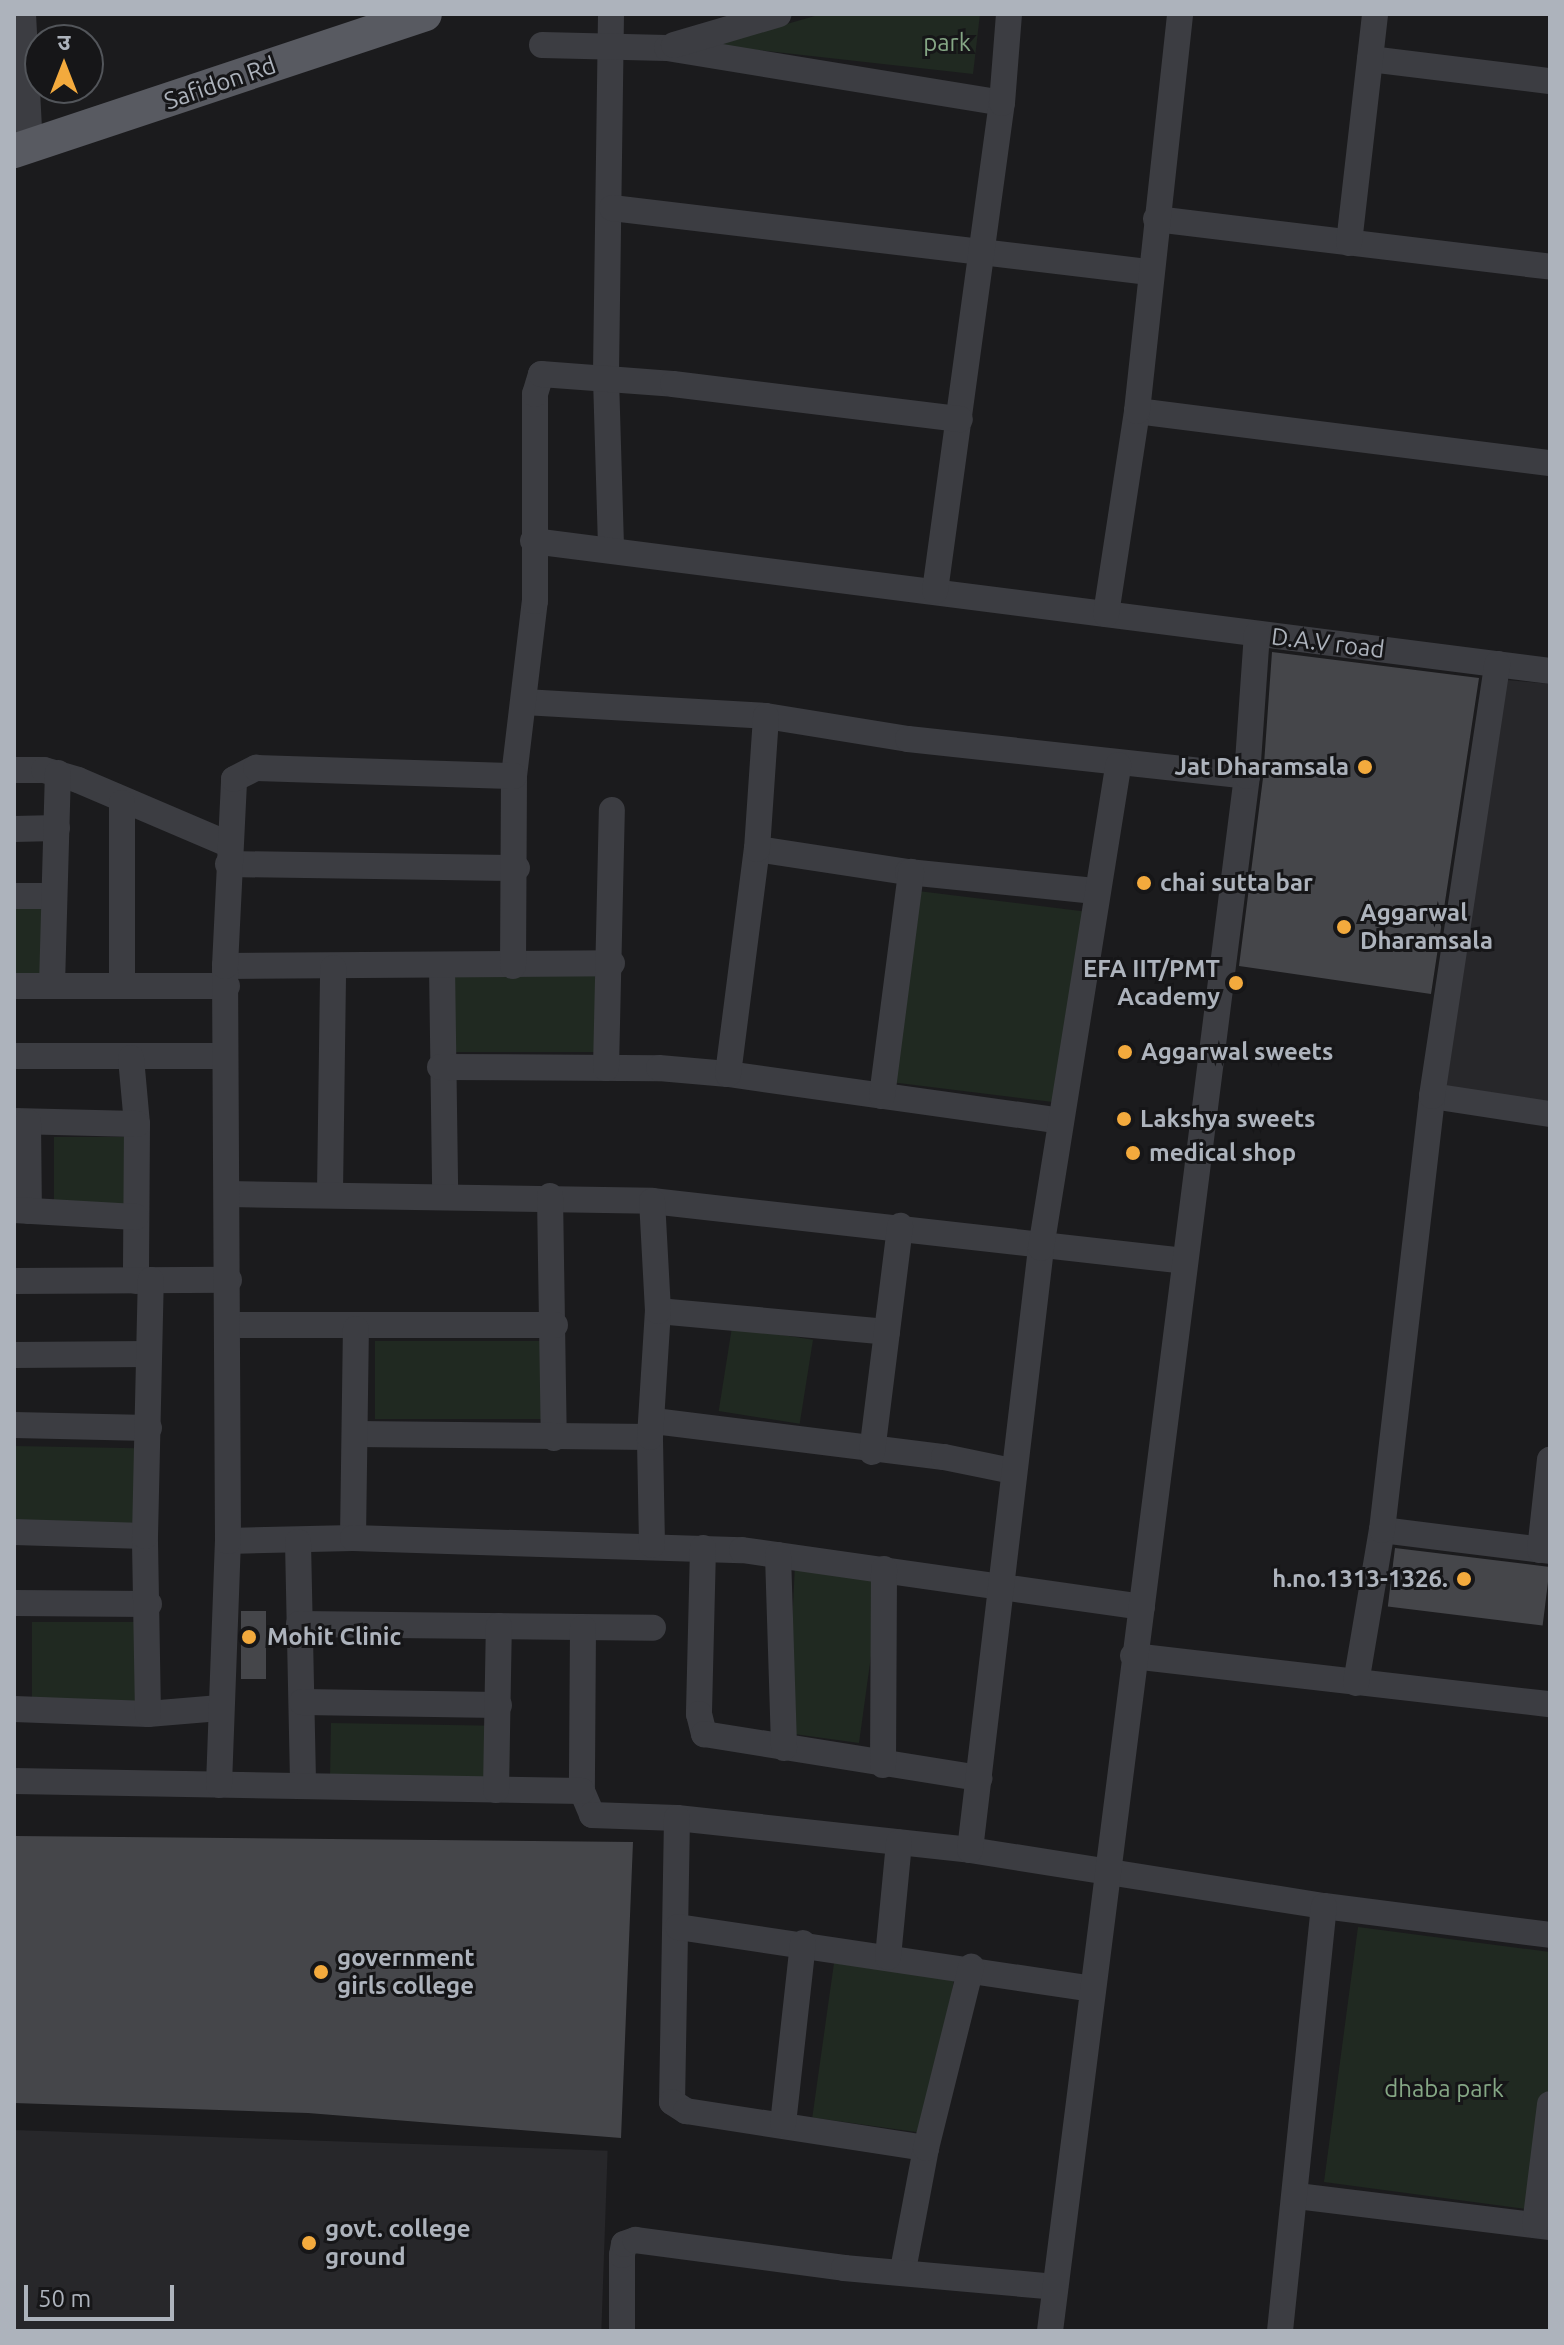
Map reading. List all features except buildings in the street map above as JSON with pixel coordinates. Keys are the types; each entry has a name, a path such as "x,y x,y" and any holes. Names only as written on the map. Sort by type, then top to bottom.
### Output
{"main road":[{"name":"Safidon Rd","path":"22,141 378,14"},
{"name":"Safidon Rd","path":"22,141 425,14"}],"street":[{"path":"22,141 23,14"},
{"path":"611,14 612,208 606,378 611,549"},
{"path":"667,48 779,14"},
{"path":"935,591 1002,103 1009,14"},
{"path":"1106,614 1137,411 1149,272 1180,14"},
{"path":"1349,243 1375,14"},
{"path":"542,45 667,48 1002,103"},
{"path":"1370,59 1550,81"},
{"path":"612,208 1149,272"},
{"path":"1156,219 1550,267"},
{"path":"513,966 517,868 514,776 535,601 536,383 541,374 555,372 960,419"},
{"path":"1137,411 1550,463"},
{"name":"D.A.V road","path":"533,541 1550,671"},
{"path":"1050,2331 1133,1656 1142,1607 1247,776 1257,634"},
{"path":"1356,1683 1382,1530 1432,1096 1497,664"},
{"path":"524,702 766,716 1118,765 1247,776"},
{"path":"728,1074 757,849 766,716"},
{"path":"970,1850 998,1587 1041,1248 1095,891 1118,765"},
{"path":"14,770 58,773 228,854 517,868"},
{"path":"219,1785 228,1541 229,1280 224,1056 228,854 234,779 244,770 514,776"},
{"path":"52,985 58,773"},
{"path":"122,803 122,985"},
{"path":"606,1068 612,963 612,810"},
{"path":"14,829 57,828"},
{"path":"757,849 911,872 1095,891"},
{"path":"882,1096 911,872"},
{"path":"14,896 54,896"},
{"path":"14,986 122,985 333,968 612,963"},
{"path":"442,965 440,1067 445,1194"},
{"path":"330,1192 333,968"},
{"path":"14,1056 224,1056"},
{"path":"131,1058 137,1124 136,1217 149,1354 145,1536 149,1604 148,1714"},
{"path":"440,1067 606,1068 728,1074 1061,1121"},
{"path":"1432,1096 1550,1114"},
{"path":"136,1217 22,1210 21,1121 137,1124"},
{"path":"228,1194 330,1192 652,1201 900,1226 1041,1248 1185,1261"},
{"path":"550,1196 555,1325 554,1438"},
{"path":"652,1201 658,1311 652,1429 652,1545"},
{"path":"872,1452 900,1226"},
{"path":"14,1281 229,1280"},
{"path":"658,1311 887,1332"},
{"path":"228,1325 356,1329 555,1325"},
{"path":"353,1538 356,1329"},
{"path":"14,1355 149,1354"},
{"path":"14,1425 149,1428"},
{"path":"355,1434 554,1438 652,1429 944,1457 1012,1471"},
{"path":"1382,1530 1545,1551 1550,1460"},
{"path":"14,1532 145,1536"},
{"path":"228,1541 298,1542 353,1538 703,1548 884,1569 1142,1607"},
{"path":"298,1542 303,1783"},
{"path":"703,1548 699,1714 704,1734 883,1765 980,1778"},
{"path":"778,1555 784,1748"},
{"path":"883,1765 884,1569"},
{"path":"14,1603 149,1604"},
{"path":"299,1624 653,1628"},
{"path":"496,1790 499,1626"},
{"path":"583,1628 582,1791 592,1815 677,1818 970,1850 1324,1906 1550,1935"},
{"path":"1133,1656 1550,1704"},
{"path":"302,1702 499,1705"},
{"path":"14,1709 148,1714 220,1708"},
{"path":"14,1781 219,1785 303,1783 582,1791"},
{"path":"677,1818 678,1927 672,2102 686,2111 926,2148"},
{"path":"888,1957 899,1843"},
{"path":"1280,2331 1297,2196 1324,1906"},
{"path":"678,1927 971,1967 1092,1989"},
{"path":"783,2124 803,1943"},
{"path":"903,2270 926,2148 971,1967"},
{"path":"1297,2196 1542,2226 1550,2104"},
{"path":"622,2331 622,2255 624,2244 635,2240 844,2268 903,2270 1055,2287"}],"shaded area":[{"path":"1507,680 1550,684 1550,1107 1437,1091"},
{"name":"govt. college ground","path":"14,2130 608,2151 601,2331 14,2331"}],"green space":[{"name":"park","path":"822,14 980,14 973,74 712,45"},
{"path":"918,891 1095,913 1071,1104 894,1083"},
{"path":"14,901 57,901 57,974 14,974"},
{"path":"447,976 595,976 595,1052 447,1052"},
{"path":"54,1137 135,1137 135,1209 54,1209"},
{"path":"732,1327 813,1340 800,1424 719,1411"},
{"path":"375,1341 546,1341 546,1419 375,1419"},
{"path":"14,1446 151,1448 150,1530 14,1528"},
{"path":"795,1564 882,1576 859,1743 787,1733"},
{"path":"32,1622 157,1622 157,1707 32,1707"},
{"path":"331,1723 510,1726 509,1785 330,1782"},
{"name":"dhaba park","path":"1358,1927 1550,1952 1550,2141 1541,2211 1324,2182"},
{"path":"834,1963 954,1980 932,2134 812,2117"}],"place":[{"name":"Jat Dharamsala","path":"1365,767"},
{"name":"chai sutta bar","path":"1144,883"},
{"name":"Aggarwal Dharamsala","path":"1344,927"},
{"name":"EFA IIT/PMT Academy","path":"1236,983"},
{"name":"Aggarwal sweets","path":"1125,1052"},
{"name":"Lakshya sweets","path":"1124,1119"},
{"name":"medical shop","path":"1133,1153"},
{"name":"h.no.1313-1326.","path":"1464,1579"},
{"name":"Mohit Clinic","path":"249,1637"},
{"name":"government girls college","path":"321,1972"},
{"name":"govt. college ground","path":"309,2243"}]}
